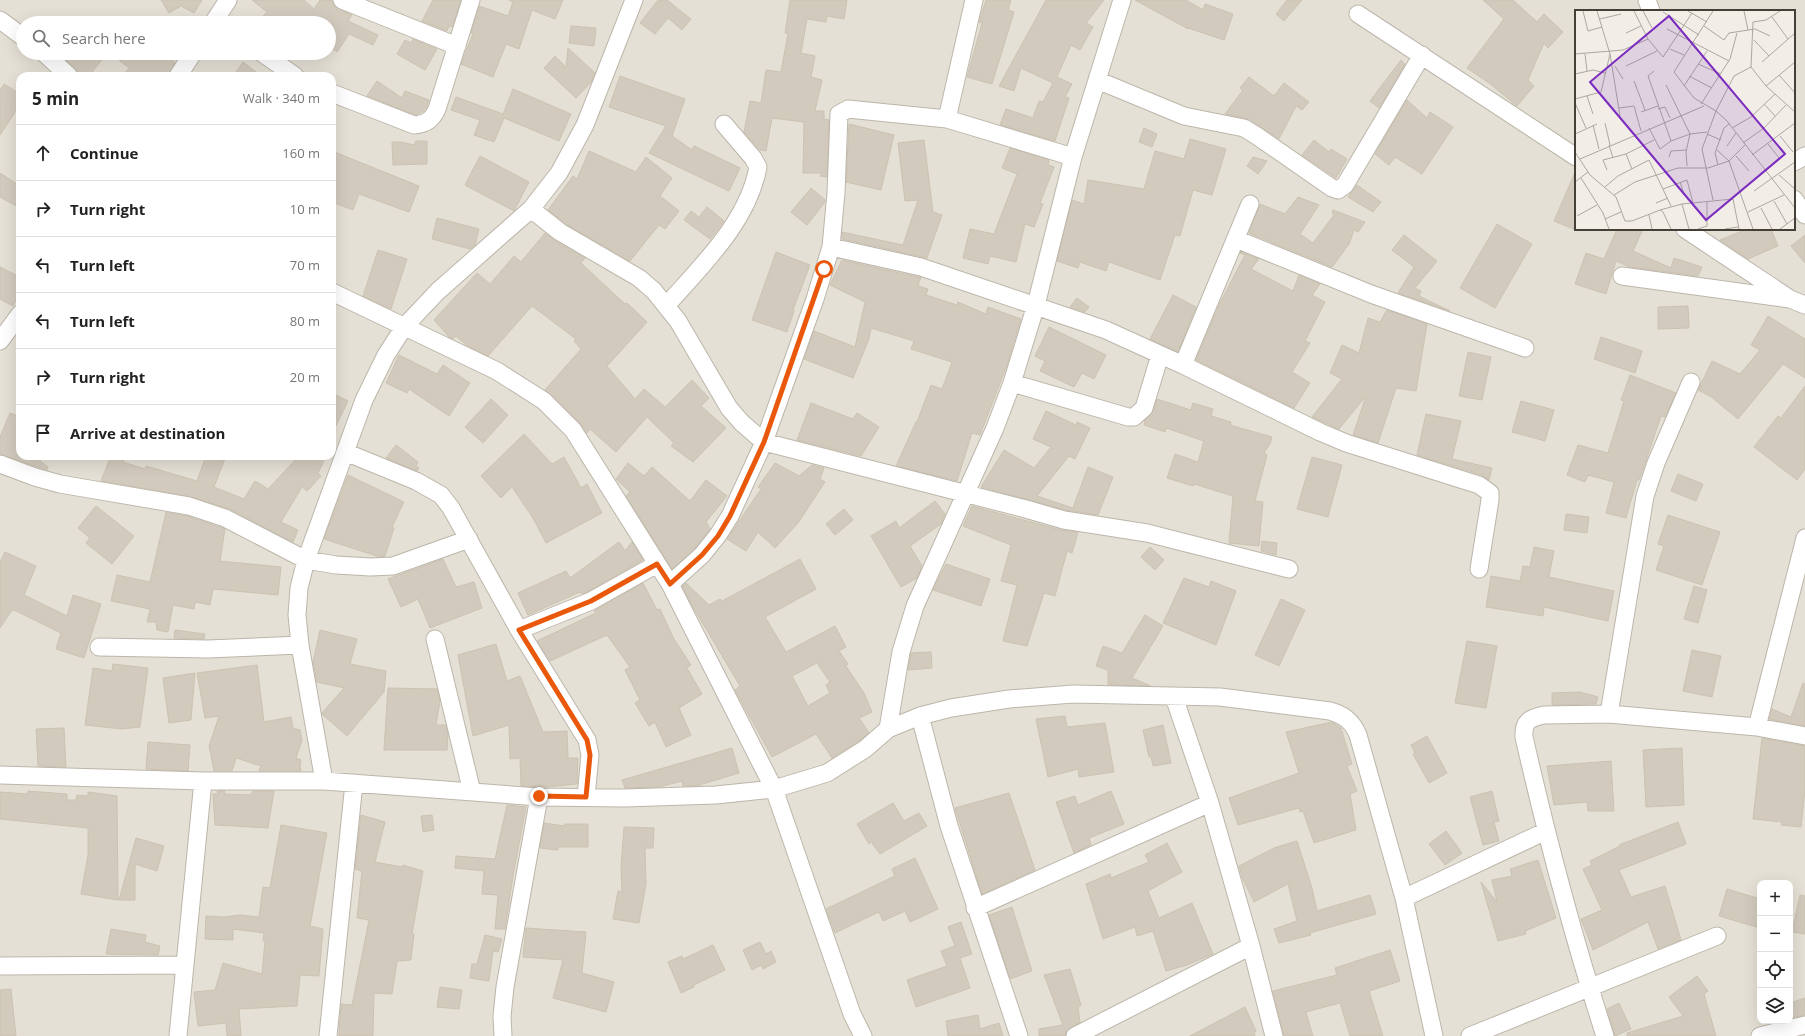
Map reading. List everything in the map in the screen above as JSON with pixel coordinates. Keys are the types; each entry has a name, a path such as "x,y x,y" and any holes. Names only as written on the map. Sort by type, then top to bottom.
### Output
{"street":[{"path":"219,16 228,0"},
{"path":"342,0 456,46"},
{"path":"336,95 414,125 421,125 428,122 437,109 471,0"},
{"path":"324,781 300,645 297,615 299,588 306,560 364,400 386,355 404,327 438,291 531,209 559,173 585,125 634,0"},
{"path":"947,119 974,0"},
{"path":"888,729 901,652 914,606 995,428 1012,383 1036,305 1073,158 1122,0"},
{"path":"1647,0 1651,10"},
{"path":"1358,14 1575,156"},
{"path":"0,20 16,32"},
{"path":"1097,80 1184,116 1244,128 1332,188 1338,190 1345,185 1422,55"},
{"path":"52,60 65,72"},
{"path":"181,72 188,60"},
{"path":"272,60 290,72"},
{"path":"670,584 702,555 718,536 730,516 764,442 815,299 831,247 836,194 839,114 848,109 947,119 1073,158"},
{"path":"666,306 719,246 735,222 756,179 758,167 754,158 724,124"},
{"path":"1795,161 1805,156"},
{"path":"1795,200 1805,215"},
{"path":"1183,365 1250,204"},
{"path":"531,209 560,232 639,278 654,291 678,321 729,408 742,423 764,442 965,493 1064,520 1147,533 1289,569"},
{"path":"1687,230 1798,302"},
{"path":"1236,239 1371,294 1525,348"},
{"path":"831,247 921,267 1106,330 1160,354 1320,432 1346,443 1480,485 1490,493 1490,500 1479,569"},
{"path":"1622,276 1798,302"},
{"path":"336,294 497,371 544,401 573,430 670,584 774,789 852,1014 863,1036"},
{"path":"0,341 16,319"},
{"path":"1012,383 1128,417 1134,417 1144,408 1160,354"},
{"path":"1609,714 1645,496 1656,463 1691,382"},
{"path":"345,452 416,481 441,496 451,508 519,630 587,740 590,755 586,797"},
{"path":"0,464 35,477 60,484 189,506 209,512 225,518 306,560 336,565 370,567 393,566 469,539"},
{"path":"1757,727 1805,538"},
{"path":"519,630 591,601 657,564"},
{"path":"435,639 472,792"},
{"path":"99,647 208,648 300,645"},
{"path":"0,775 203,781 324,781 539,796 625,798 716,795 774,789 827,773 865,749 888,729 920,716 951,708 1023,698 1073,694 1174,697 1220,696 1330,711 1341,714 1348,719 1354,725 1358,735 1404,898 1434,1036"},
{"path":"1174,697 1210,804 1251,946 1274,1036"},
{"path":"1605,1036 1589,987 1546,832 1524,737 1523,728 1526,722 1534,717 1544,715 1609,714 1757,727 1805,736"},
{"path":"920,716 949,826 975,908 1019,1036"},
{"path":"178,1036 203,781"},
{"path":"328,1036 354,783"},
{"path":"503,1036 502,1016 505,987 539,796"},
{"path":"975,908 1210,804"},
{"path":"1404,898 1546,832"},
{"path":"1470,1036 1718,936"},
{"path":"1074,1036 1251,946"},
{"path":"0,966 185,965"},
{"path":"1760,1036 1805,1025"}],"shaded area":[{"path":"0,0 1805,0 1805,1036 0,1036"}],"building":[{"path":"161,0 202,0 194,13 181,6 169,13"},
{"path":"252,0 304,0 314,9 320,0 332,0 334,6 352,15 348,21 378,35 373,45 349,34 337,52 336,16 263,16 267,12"},
{"path":"433,0 461,0 452,27 449,26 447,31 422,21"},
{"path":"509,0 563,0 555,19 532,10 519,49 506,44 493,77 461,64 473,34 471,33 479,6 508,16 513,2"},
{"path":"658,0 667,0 691,19 682,30 668,18 655,34 640,23"},
{"path":"790,0 847,0 844,19 827,16 826,22 807,19 801,53 815,56 811,77 822,80 815,111 824,111 824,119 829,120 827,177 820,176 822,173 803,173 804,122 772,118 766,151 760,150 744,132 750,101 761,103 766,70 781,72 788,33 785,33"},
{"path":"986,0 1011,0 1008,10 1014,12 992,84 967,77 982,23 979,22"},
{"path":"1046,0 1104,0 1086,23 1093,27 1080,50 1071,45 1057,77 1072,84 1065,97 1069,98 1055,141 1000,125 1006,109 1033,118 1039,101 1043,102 1053,83 1021,68 1014,91 999,86"},
{"path":"1135,0 1186,0 1203,10 1205,4 1233,14 1224,40 1188,29"},
{"path":"1287,0 1302,0 1284,21 1276,14"},
{"path":"1483,0 1513,0 1537,22 1544,14 1563,32 1548,48 1544,43 1528,80 1534,86 1517,106 1489,83 1467,68 1504,19"},
{"path":"571,26 596,28 594,46 569,43"},
{"path":"413,39 437,49 425,70 397,54 405,40 411,43"},
{"path":"568,48 595,73 592,81 576,98 544,68 555,56 566,67"},
{"path":"66,60 102,60 92,72 77,72"},
{"path":"119,60 172,60 175,62 170,72 126,72 129,68"},
{"path":"1401,60 1405,64 1379,108 1370,101"},
{"path":"243,62 256,72 236,72"},
{"path":"620,76 685,99 672,136 692,150 694,146 740,168 729,191 649,153 666,126 609,107"},
{"path":"1249,77 1274,96 1284,83 1309,102 1302,110 1296,106 1279,139 1249,119 1225,114 1243,90 1240,88"},
{"path":"377,81 402,98 405,91 429,100 426,108 422,112 415,115 367,96"},
{"path":"4,84 16,92 16,111 0,135 0,90"},
{"path":"513,89 571,114 559,141 504,118 494,142 474,135 480,120 451,110 456,97 503,114"},
{"path":"1407,100 1427,118 1430,112 1453,127 1422,174 1395,157 1389,165 1375,154"},
{"path":"849,124 894,135 881,190 846,182"},
{"path":"1144,128 1157,134 1152,147 1139,142"},
{"path":"1190,139 1226,149 1212,195 1193,190 1180,236 1175,235 1160,280 1109,262 1106,271 1080,262 1078,268 1057,261 1072,200 1084,204 1088,180 1144,189 1155,151 1184,159"},
{"path":"924,140 933,212 942,215 927,258 842,239 842,232 903,245 918,200 905,201 898,143"},
{"path":"1314,140 1329,152 1331,149 1347,159 1336,178 1302,155"},
{"path":"416,141 427,141 427,164 393,165 392,142 401,142 414,145"},
{"path":"1010,148 1049,160 1048,165 1054,167 1040,203 1043,204 1034,227 1025,224 1016,262 990,256 988,264 963,258 970,229 994,234 1017,174 1002,168"},
{"path":"589,151 636,172 646,157 672,178 660,196 679,211 665,229 659,225 630,261 566,224 548,210 573,176 577,179"},
{"path":"336,153 419,186 409,212 359,194 353,210 336,204"},
{"path":"480,156 529,182 514,211 465,185"},
{"path":"1253,157 1267,161 1258,174 1247,166"},
{"path":"1575,172 1575,230 1554,221"},
{"path":"0,173 16,183 16,206 0,197"},
{"path":"1357,185 1381,202 1373,212 1348,197"},
{"path":"811,188 825,200 825,202 807,225 791,212"},
{"path":"1298,197 1319,205 1300,234 1313,243 1334,215 1332,213 1333,210 1365,222 1358,232 1354,230 1349,244 1332,267 1249,233 1260,204 1285,214"},
{"path":"707,207 724,221 710,239 684,220 691,211 699,217"},
{"path":"437,218 479,229 475,245 470,249 432,239"},
{"path":"1497,224 1532,244 1495,308 1460,288"},
{"path":"1617,230 1643,230 1633,251 1671,268 1674,258 1702,267 1698,276 1630,267 1616,261 1606,294 1575,284 1586,253 1604,259"},
{"path":"1745,230 1771,230 1778,246 1748,259 1720,240"},
{"path":"545,233 555,241 585,258 581,263 625,304 627,303 647,322 607,366 635,399 644,389 665,407 692,380 709,398 701,406 726,428 693,462 671,446 674,443 647,417 616,452 590,429 587,433 580,423 545,390 581,349 574,341 576,339 532,306 488,356 466,345 456,336 453,339 450,338 434,320 477,273 490,284 514,256 521,262"},
{"path":"1404,235 1437,261 1415,288 1421,291 1419,296 1450,311 1398,293 1414,267 1392,250"},
{"path":"1805,235 1805,263 1791,246"},
{"path":"378,250 407,259 391,309 363,296"},
{"path":"776,252 810,265 793,310 794,311 787,332 752,320"},
{"path":"1241,252 1259,259 1251,269 1293,291 1299,275 1320,284 1312,295 1325,302 1305,341 1310,343 1292,372 1310,383 1294,408 1196,360 1220,303 1245,255 1240,253"},
{"path":"842,260 921,277 918,286 928,289 926,295 957,305 958,302 986,314 988,307 1021,319 1007,365 980,435 972,433 957,481 896,466 917,422 931,385 942,389 952,362 911,349 914,341 871,328 869,339 853,378 804,359 814,331 855,347 865,302 830,285"},
{"path":"0,267 16,275 16,300 13,306 0,299"},
{"path":"1173,295 1196,307 1178,352 1150,339"},
{"path":"1077,298 1089,307 1085,312 1070,307"},
{"path":"1688,306 1689,328 1658,329 1658,307"},
{"path":"1387,310 1427,324 1416,391 1396,388 1378,443 1353,435 1366,396 1339,429 1312,417 1342,379 1330,373 1342,345 1359,353 1368,318 1380,322"},
{"path":"1768,316 1805,339 1805,378 1783,364 1738,419 1710,396 1698,390 1712,361 1740,374 1760,350 1751,345"},
{"path":"1049,327 1106,355 1094,379 1082,373 1074,387 1040,371 1045,361 1035,356"},
{"path":"1601,337 1642,351 1635,373 1594,359"},
{"path":"1468,352 1491,357 1482,400 1459,396"},
{"path":"399,355 437,374 443,365 470,383 449,416 409,389 407,393 386,383"},
{"path":"1630,375 1676,393 1665,417 1661,416 1639,480 1637,480 1626,518 1606,513 1614,482 1588,475 1585,482 1567,475 1578,445 1608,453 1624,401 1621,400"},
{"path":"1805,386 1805,469 1797,480 1754,447 1778,416 1781,418"},
{"path":"336,395 348,401 336,426"},
{"path":"491,399 508,415 483,443 465,427"},
{"path":"1157,399 1191,410 1193,403 1213,409 1211,416 1231,422 1230,425 1272,437 1270,444 1264,453 1267,455 1255,501 1263,502 1259,546 1229,543 1233,496 1194,484 1193,486 1167,478 1175,454 1198,462 1204,441 1166,428 1165,432 1144,425 1145,420 1153,411"},
{"path":"1521,401 1554,410 1545,441 1512,432"},
{"path":"811,403 853,419 857,413 879,427 861,456 797,440"},
{"path":"1046,411 1076,425 1077,422 1090,428 1075,459 1069,456 1037,496 1073,508 1088,467 1113,477 1098,515 1066,510 981,487 1004,450 1034,468 1051,447 1033,439"},
{"path":"10,413 16,415 16,459 0,454 0,437"},
{"path":"1426,414 1461,421 1452,459 1492,468 1489,480 1482,475 1417,455"},
{"path":"524,434 552,464 564,457 581,488 587,484 602,513 546,543 533,518 512,487 501,498 481,476"},
{"path":"396,445 418,462 416,466 419,468 417,471 386,458"},
{"path":"1312,457 1342,465 1328,517 1297,509"},
{"path":"18,460 39,460 48,467 47,470"},
{"path":"109,460 124,460 123,462 145,469 146,466 197,481 205,460 224,460 214,487 244,499 255,481 268,489 295,460 324,460 318,473 321,476 307,491 302,487 281,522 298,530 293,542 230,509 192,497 101,481"},
{"path":"628,463 644,476 652,467 690,501 706,480 727,496 706,522 710,529 695,548 672,569 626,496 630,492 616,479"},
{"path":"775,463 799,476 812,465 824,468 820,479 825,482 798,523 775,548 758,532 746,551 727,539 761,489 758,487"},
{"path":"1678,474 1703,484 1696,501 1671,491"},
{"path":"348,475 404,502 392,527 394,528 385,556 380,557 324,539"},
{"path":"935,501 945,514 941,524 910,546 922,566 917,578 901,587 871,536 896,521 899,528"},
{"path":"96,506 134,536 112,564 86,543 90,538 78,528"},
{"path":"972,506 1061,530 1078,532 1072,553 1067,551 1055,596 1044,593 1027,646 1003,641 1017,585 1001,581 1011,545 963,526"},
{"path":"844,509 853,520 835,535 826,524"},
{"path":"166,512 187,516 225,529 220,561 281,567 278,595 213,589 210,605 195,602 194,609 173,605 168,632 157,630 156,622 147,622 150,609 111,601 117,575 150,582"},
{"path":"1566,514 1589,517 1587,533 1564,530"},
{"path":"1668,515 1720,532 1702,585 1656,570 1664,546 1658,544"},
{"path":"1262,541 1277,543 1276,555 1261,551"},
{"path":"619,542 625,551 632,542 643,560 587,592 582,594 580,592 528,615 518,593 566,571 570,578"},
{"path":"1150,547 1164,560 1155,570 1141,557"},
{"path":"1534,547 1554,551 1549,577 1614,591 1608,621 1544,607 1543,616 1486,607 1491,576 1520,581 1523,566 1530,567"},
{"path":"5,552 36,566 24,595 67,616 73,595 101,604 84,658 56,649 61,633 16,611 12,610 0,628 0,562"},
{"path":"443,559 456,587 474,582 482,608 430,628 418,599 401,607 388,579"},
{"path":"800,559 816,589 765,617 786,652 835,626 846,647 839,651 848,664 846,666 864,693 872,712 859,718 869,733 832,758 816,734 772,757 735,690 740,686 682,586 686,583 709,605 720,599 722,601","holes":["817,663 830,682 826,685 830,693 808,706 792,676"]},
{"path":"946,564 990,579 981,606 933,590"},
{"path":"1184,578 1209,587 1211,581 1236,591 1216,645 1163,623"},
{"path":"643,583 657,610 660,609 674,639 691,665 687,668 702,694 679,708 691,735 666,747 655,722 649,726 635,703 640,700 625,670 630,667 607,635 550,661 537,641 596,613 594,611"},
{"path":"1694,586 1707,590 1698,623 1684,619"},
{"path":"1281,599 1305,610 1279,666 1255,655"},
{"path":"1145,615 1163,626 1132,678 1151,686 1108,685 1108,670 1096,666 1103,646 1122,653"},
{"path":"175,630 205,634 204,639 174,638"},
{"path":"320,630 357,639 350,664 386,671 384,692 347,736 322,713 344,688 317,682 313,662"},
{"path":"1467,641 1497,646 1486,708 1455,703"},
{"path":"496,644 507,681 520,676 543,732 567,731 568,758 578,758 577,784 547,787 521,786 520,758 510,759 509,725 473,736 458,655"},
{"path":"1692,650 1721,656 1712,697 1683,691"},
{"path":"931,652 932,668 908,670 911,653"},
{"path":"113,664 148,668 140,727 122,729 85,725 93,668 112,671"},
{"path":"257,665 264,722 291,717 293,728 300,730 302,740 296,758 301,760 301,771 259,771 261,766 236,758 232,771 214,771 209,746 219,716 205,718 197,673"},
{"path":"195,673 191,720 169,723 163,678"},
{"path":"1803,683 1805,684 1805,726 1769,719 1772,709 1791,717"},
{"path":"388,688 437,689 440,701 436,725 446,725 448,734 447,750 384,750"},
{"path":"1580,692 1598,697 1596,704 1552,705 1552,693"},
{"path":"1065,716 1067,727 1105,723 1114,772 1079,777 1078,769 1048,777 1036,719"},
{"path":"1332,722 1341,728 1352,764 1347,766 1357,791 1350,794 1356,830 1314,843 1303,811 1300,812 1299,808 1238,825 1229,798 1299,773 1286,732"},
{"path":"1163,725 1171,763 1153,766 1151,757 1149,757 1143,730"},
{"path":"64,728 66,767 38,766 36,729"},
{"path":"1427,736 1447,773 1429,783 1413,754 1415,753 1411,745"},
{"path":"1762,738 1805,746 1805,790 1801,827 1781,825 1782,822 1753,819"},
{"path":"148,742 190,745 188,771 146,769"},
{"path":"732,748 739,773 696,786 683,786 682,781 659,787 625,788 622,780"},
{"path":"1682,748 1684,805 1646,807 1643,750"},
{"path":"1611,761 1614,811 1588,811 1587,802 1554,805 1547,766"},
{"path":"28,791 67,794 67,800 76,800 77,795 88,796 88,792 117,796 118,900 81,894 88,855 88,828 0,819 0,792 28,794"},
{"path":"217,791 225,791 224,794 251,795 253,791 274,791 268,828 215,825 213,794 218,794"},
{"path":"1111,791 1124,824 1089,838 1091,845 1074,853 1056,802 1075,796 1078,805"},
{"path":"1492,791 1499,821 1494,822 1499,841 1483,845 1470,797"},
{"path":"1009,793 1035,870 982,894 955,808"},
{"path":"893,803 904,821 919,813 927,826 880,854 871,842 869,844 857,824"},
{"path":"507,805 526,807 505,929 495,929 498,895 482,894 484,871 455,868 456,856 495,859"},
{"path":"361,815 385,822 375,862 402,867 403,865 423,871 412,934 414,934 411,960 397,961 392,994 374,993 373,1036 339,1036 341,1004 352,1005 369,920 357,918 362,871 355,869"},
{"path":"432,815 434,830 423,832 421,816"},
{"path":"1678,822 1686,844 1619,870 1631,897 1665,886 1681,940 1658,949 1648,922 1593,950 1581,919 1602,910 1583,869 1592,865 1590,861 1620,846 1619,845"},
{"path":"544,823 565,826 565,824 588,824 588,847 558,847 558,850 540,848"},
{"path":"281,825 327,833 310,926 323,929 319,976 300,975 297,1006 239,1009 241,1036 227,1036 226,1023 198,1026 194,992 215,990 223,963 262,974 265,941 263,941 264,933 233,929 233,940 205,939 206,916 224,917 240,915 259,917 263,887 270,888"},
{"path":"624,827 654,828 653,848 645,848 646,884 639,923 613,919 618,891 622,892 621,867"},
{"path":"1446,831 1462,853 1445,865 1429,844"},
{"path":"136,838 164,846 157,871 135,864 135,900 119,900"},
{"path":"1297,841 1312,888 1317,911 1370,895 1376,914 1310,933 1311,935 1279,943 1274,929 1297,921 1288,884 1254,902 1242,877 1239,866 1274,848"},
{"path":"1167,843 1182,872 1148,891 1159,918 1192,903 1213,954 1187,965 1166,971 1153,931 1137,936 1135,927 1103,939 1086,884 1110,874 1111,878 1149,862 1145,855"},
{"path":"915,858 938,909 910,922 905,911 883,921 879,912 835,933 826,909 895,876 892,869"},
{"path":"1538,860 1556,918 1525,931 1526,934 1498,941 1481,882 1497,902 1492,880 1512,876 1510,869"},
{"path":"1727,889 1757,898 1757,927 1719,916"},
{"path":"1800,895 1805,896 1805,934 1793,932"},
{"path":"1012,907 1032,971 1010,979 989,915"},
{"path":"961,922 972,954 960,958 970,988 916,1007 907,980 947,966 941,951 955,946 948,927"},
{"path":"526,928 586,932 582,973 614,982 606,1012 553,998 563,960 523,957"},
{"path":"111,929 146,935 145,942 160,946 158,955 106,954"},
{"path":"485,935 502,939 498,952 493,951 489,981 470,978 472,964 477,964"},
{"path":"760,942 766,954 771,951 776,962 763,969 761,965 752,970 743,950"},
{"path":"713,945 725,970 681,993 668,962 682,956 683,959"},
{"path":"1390,950 1400,981 1369,991 1383,1036 1350,1036 1340,1003 1306,1012 1313,1036 1284,1036 1273,991 1337,975 1335,968"},
{"path":"1070,969 1081,1005 1078,1007 1080,1022 1067,1030 1065,1036 1039,1036 1039,1029 1063,1025 1044,975"},
{"path":"1697,976 1708,991 1704,994 1716,1036 1627,1036 1627,1033 1683,1016 1669,997"},
{"path":"440,987 462,990 459,1009 437,1007"},
{"path":"11,989 16,1036 0,1036 0,990"},
{"path":"1805,998 1805,1015 1793,1017 1793,1002"},
{"path":"1619,1003 1631,1029 1615,1036 1607,1009"},
{"path":"1245,1007 1256,1031 1254,1032 1255,1036 1190,1036"},
{"path":"978,1015 980,1029 999,1023 1003,1036 948,1036 946,1021"}],"route":[{"path":"539,796 586,797 590,755 587,740 578,724 519,630 591,601 657,564 670,584 702,555 718,536 730,516 764,442 815,299 824,269"}]}
